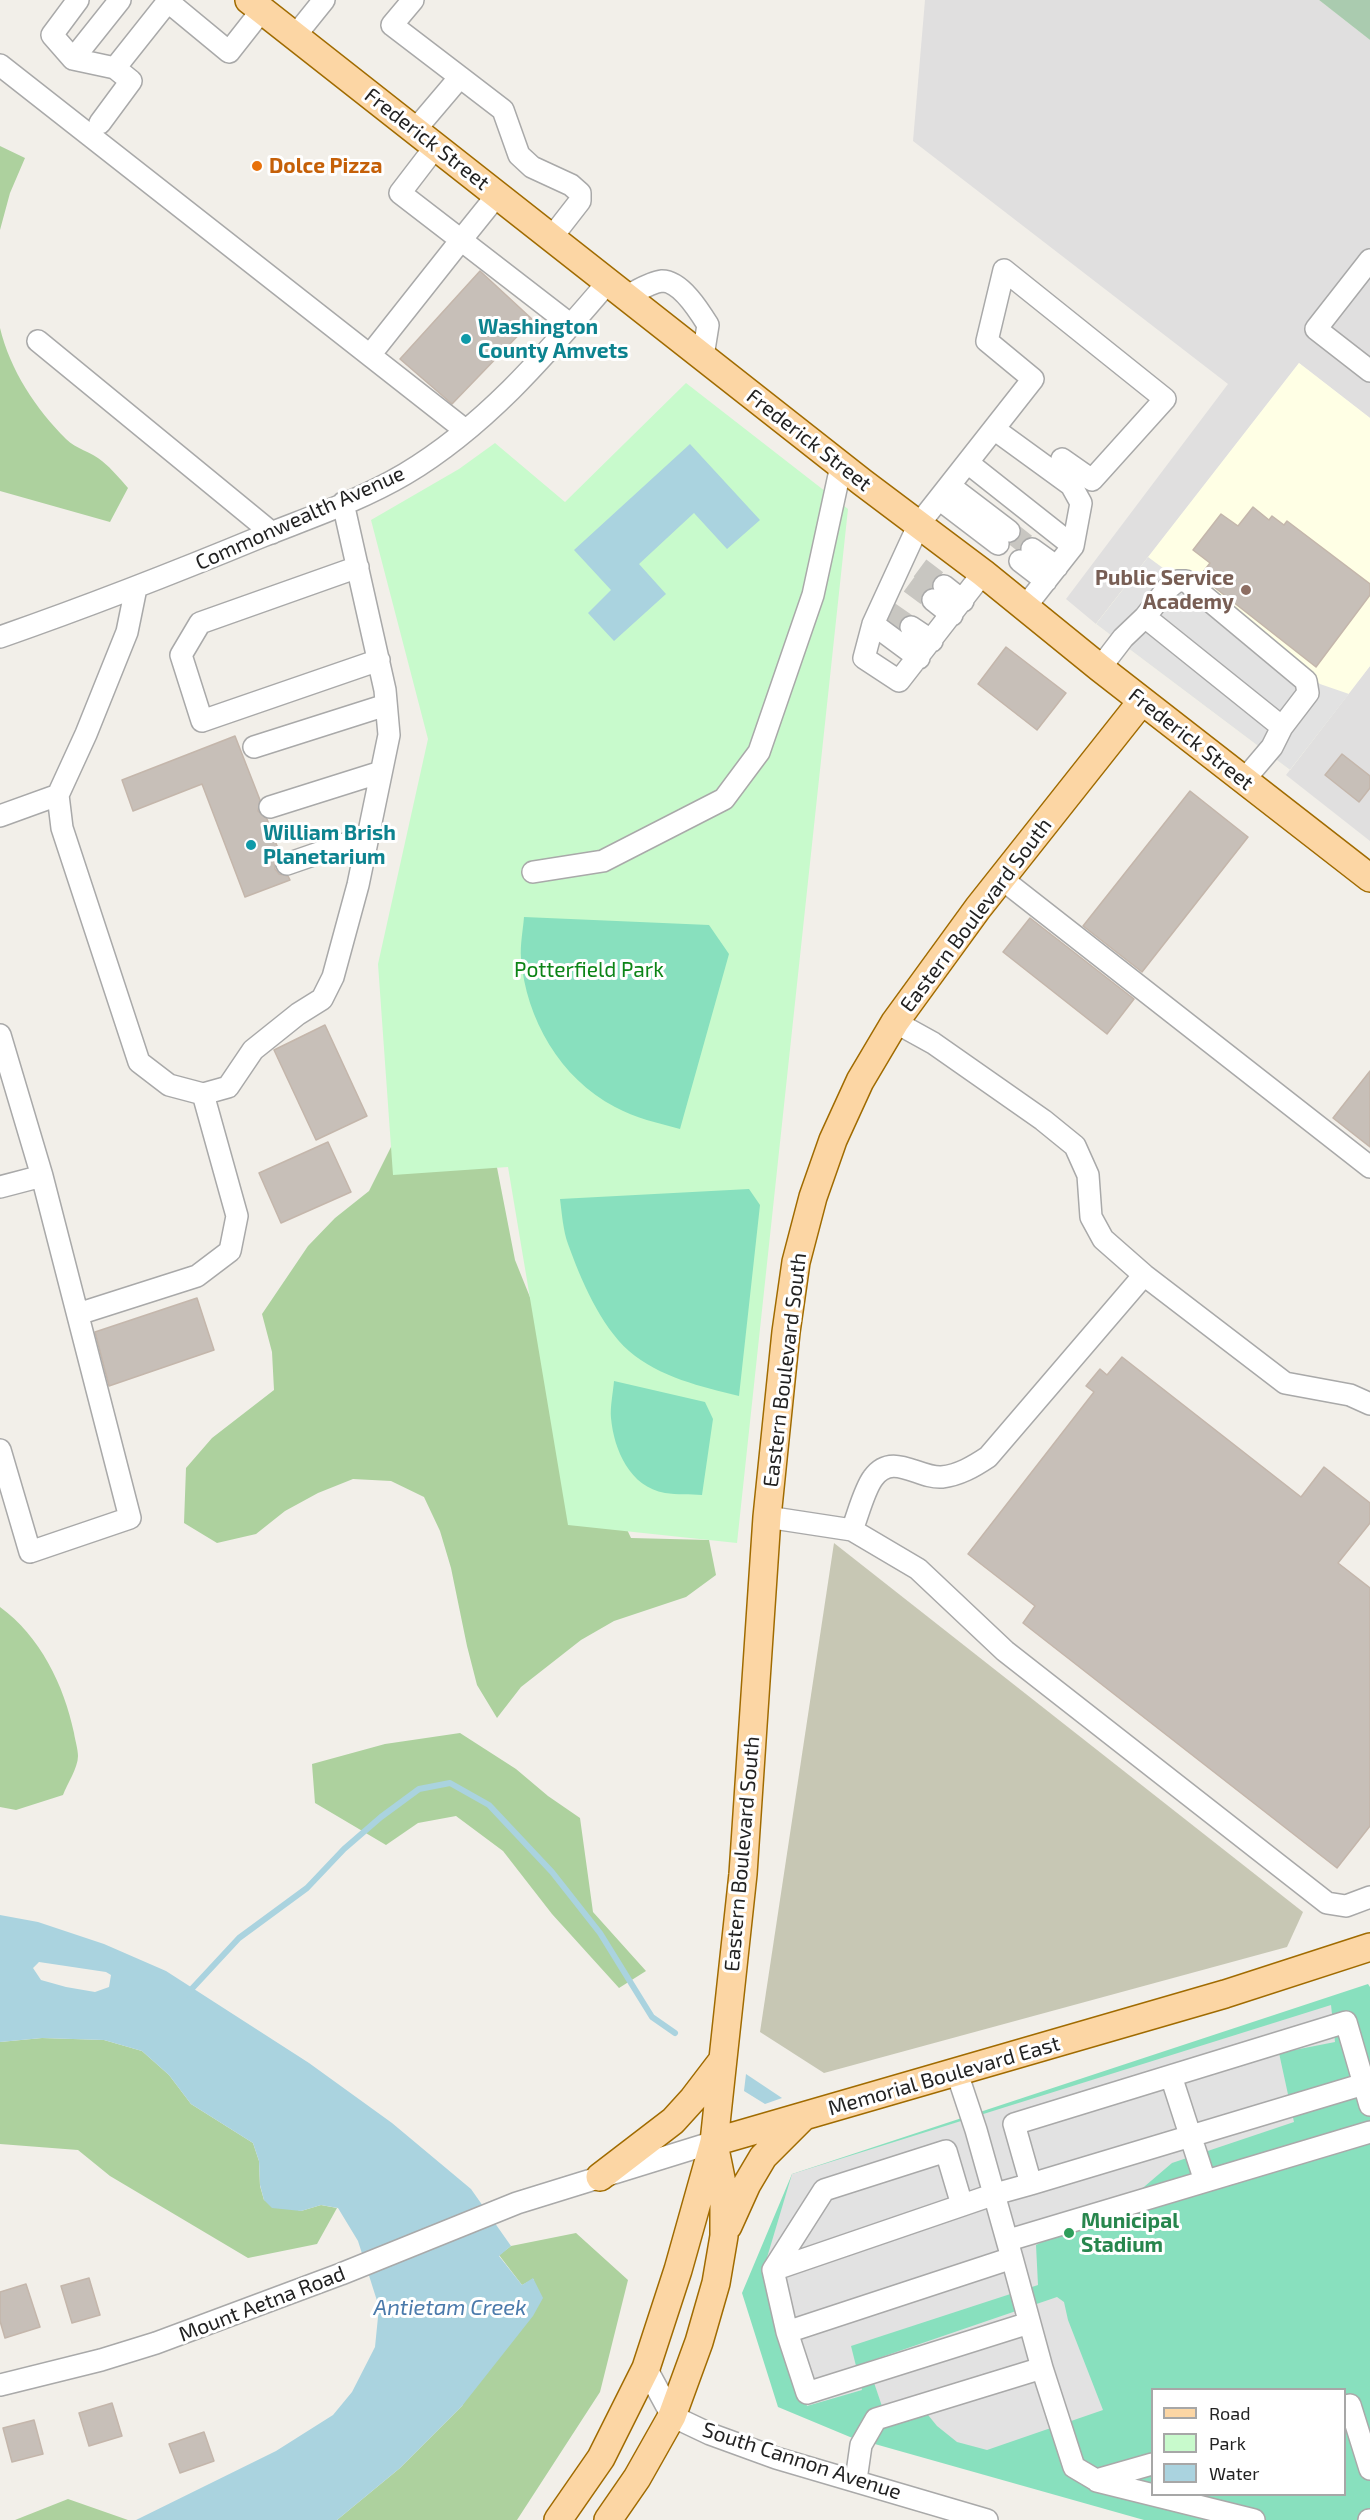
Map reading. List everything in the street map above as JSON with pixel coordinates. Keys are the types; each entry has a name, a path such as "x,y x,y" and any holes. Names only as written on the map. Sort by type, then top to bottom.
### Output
{"main road":[{"name":"Frederick Street","path":"256,5 1142,701 1367,871"},
{"name":"Eastern Boulevard South","path":"558,2520 601,2458 646,2368 678,2270 714,2142 743,1874 767,1517 786,1332 796,1262 807,1218 833,1140 860,1081 895,1022 1002,879 1142,701"},
{"name":"Memorial Boulevard East","path":"714,2142 1225,1994 1370,1947"},
{"path":"600,2177 673,2121 723,2060"},
{"path":"724,2236 747,2184 763,2157 805,2115"},
{"name":"Eastern Boulevard South","path":"608,2520 638,2478 672,2416 699,2342 716,2283 724,2236 724,2193 714,2142"}],"street":[{"path":"78,0 52,35 74,59 115,68 131,81 100,123"},
{"path":"74,59 120,0"},
{"path":"295,36 324,0"},
{"path":"413,0 392,26 503,110 519,155 532,167 571,185 580,192 580,201 552,237"},
{"path":"115,68 168,1 229,52 256,5"},
{"path":"0,65 465,430"},
{"path":"415,130 460,77"},
{"path":"436,146 400,193 572,325"},
{"path":"370,356 498,195"},
{"path":"1370,260 1316,329 1370,371"},
{"path":"944,492 997,537 974,567 957,608 926,650 899,681 864,658 881,614 908,570 919,524 944,492 968,463 1033,379 987,341 1004,270 1165,399 1092,480 1062,459"},
{"path":"618,288 660,281 671,283 694,303 708,326 703,356"},
{"name":"Commonwealth Avenue","path":"0,638 136,588 272,533 404,474 497,404 532,370 572,325 618,288"},
{"path":"38,341 272,533"},
{"path":"994,429 1071,485 1081,503 1073,546 1025,607"},
{"path":"968,463 1073,546"},
{"path":"533,872 603,861 724,800 759,752 813,595 841,466"},
{"path":"136,588 127,632 86,734 58,795 62,828 140,1062 169,1085 203,1094 228,1087 253,1050 298,1014 322,999 333,977 358,885 388,735 379,660 343,503"},
{"path":"1026,555 1051,574"},
{"path":"358,567 200,623 182,655 202,721 379,660"},
{"path":"1100,668 1123,638 1145,617 1166,590 1177,581 1186,581 1306,681 1308,693 1282,727 1272,747 1244,780"},
{"path":"939,593 957,608"},
{"path":"881,614 926,650"},
{"path":"1145,617 1282,727"},
{"path":"911,627 926,650"},
{"path":"254,747 386,705"},
{"path":"270,807 381,772"},
{"path":"0,816 58,795"},
{"path":"287,864 368,836"},
{"path":"1002,879 1370,1167"},
{"path":"895,1022 933,1042 1043,1120 1075,1146 1088,1175 1091,1217 1103,1239 1144,1275 1285,1383 1350,1395 1370,1404"},
{"path":"0,1035 42,1176 130,1518 30,1552 0,1450"},
{"path":"78,1314 197,1276 230,1251 237,1216 203,1094"},
{"path":"0,1187 42,1176"},
{"path":"852,1530 873,1477 888,1467 905,1467 918,1474 940,1477 966,1471 988,1457 1144,1275"},
{"path":"767,1517 852,1530 918,1569 1005,1651 1327,1903 1346,1906 1370,1897"},
{"path":"1031,2184 1014,2124 1346,2022 1370,2105"},
{"path":"957,2073 995,2194 1042,2368 1074,2467 1096,2480 1151,2494"},
{"path":"1171,2076 1205,2181"},
{"path":"773,2270 995,2194 1364,2084"},
{"path":"787,2332 1010,2249 1205,2181 1370,2132"},
{"name":"Memorial Boulevard East","path":"517,2203 714,2142"},
{"path":"962,2205 946,2151 824,2190 773,2270 787,2332 807,2393 1029,2323"},
{"name":"Mount Aetna Road","path":"0,2385 101,2360 156,2343 341,2274 517,2203"},
{"path":"646,2368 672,2416"},
{"path":"856,2480 861,2445 876,2419 1042,2368"},
{"path":"1346,2406 1350,2405 1370,2469"},
{"name":"South Cannon Avenue","path":"672,2416 710,2434 776,2458 987,2520"},
{"path":"1096,2480 1151,2464"},
{"path":"1159,2496 1254,2520"}],"shaded area":[{"path":"925,0 1319,0 1370,40 1370,418 1299,363 1096,624 1066,599 1228,384 913,141"},
{"path":"1319,0 1370,0 1370,40"},
{"name":"Public Service Academy","path":"1299,363 1370,418 1370,666 1290,770 1096,624"},
{"path":"1148,557 1320,684 1349,694 1290,770 1096,624"},
{"path":"1370,666 1370,841 1286,775"},
{"path":"834,1543 1303,1912 1287,1947 824,2073 760,2032"},
{"path":"1331,2005 1335,2042 1279,2053 1294,2122 1172,2163 1131,2198 1036,2245 1038,2285 851,2346 862,2390 807,2406 763,2271 792,2174"},
{"path":"1057,2297 1064,2302 1068,2320 1103,2410 987,2450 957,2442 937,2426 924,2410 888,2424 867,2362"}],"green space":[{"path":"0,146 25,158 10,193 0,230"},
{"path":"0,328 17,374 44,415 66,439 102,461 128,488 110,522 0,491"},
{"name":"Potterfield Park","path":"686,383 848,509 737,1543 568,1525 508,1167 393,1175 378,964 428,739 371,520 459,469 495,443 565,502"},
{"path":"524,917 709,925 729,954 680,1129 615,1107 595,1095 562,1063 538,1024 524,981 521,943"},
{"path":"439,1051 486,1111 515,1260 604,1481 631,1538 709,1540 716,1575 686,1597 614,1621 581,1640 521,1687 497,1718 477,1685 451,1568 440,1531 424,1497 391,1481 353,1479 318,1493 285,1511 256,1534 217,1543 184,1523 186,1468 212,1438 274,1390 272,1352 262,1314 308,1246 335,1218 369,1191"},
{"path":"749,1189 760,1205 739,1396 696,1385 654,1368 629,1351 619,1340 600,1315 579,1272 566,1239 560,1199"},
{"path":"614,1381 705,1402 713,1419 702,1495 665,1493 642,1483 633,1475 620,1454 613,1430 611,1409"},
{"path":"0,1607 27,1632 48,1663 70,1715 78,1753 78,1761 63,1795 16,1810 0,1807"},
{"path":"460,1733 516,1769 548,1796 580,1818 593,1912 646,1971 619,1988 552,1914 503,1851 456,1816 418,1823 386,1845 315,1803 312,1764 385,1744"},
{"name":"Municipal Stadium","path":"1368,1984 1370,1987 1370,2520 1144,2520 850,2437 778,2407 742,2293 792,2174"},
{"path":"42,2038 104,2040 142,2051 169,2075 191,2104 253,2143 259,2161 260,2186 264,2200 301,2211 321,2205 337,2208 317,2244 248,2258 110,2176 78,2150 0,2144 0,2042"},
{"path":"576,2233 628,2280 600,2392 517,2520 337,2520 400,2468 462,2406 534,2279 522,2285 499,2255 511,2246"},
{"path":"68,2499 128,2520 15,2520"}],"water":[{"path":"690,444 760,520 727,549 694,513 639,564 666,594 614,641 588,613 611,590 574,550"},
{"name":"Antietam Creek","path":"0,1915 38,1922 104,1944 166,1971 309,2063 392,2123 471,2189 511,2246 499,2256 522,2285 533,2278 543,2298 533,2316 462,2406 400,2468 337,2520 136,2520 276,2451 333,2415 352,2392 375,2347 379,2307 358,2241 338,2208 321,2205 301,2211 272,2208 264,2200 260,2185 259,2161 253,2143 191,2104 169,2075 142,2051 104,2040 42,2038 0,2042","holes":["39,1962 106,1972 111,1975 109,1987 95,1992 41,1980 33,1968"]},
{"path":"746,2074 782,2098 765,2104 744,2091"}],"building":[{"name":"Washington County Amvets","path":"480,271 533,320 452,404 400,359"},
{"path":"1253,507 1269,520 1272,516 1284,525 1287,521 1370,584 1370,595 1316,667 1200,576 1210,563 1193,550 1221,514 1238,526"},
{"path":"1006,647 1066,693 1037,730 978,684"},
{"name":"William Brish Planetarium","path":"235,736 260,800 258,811 267,819 280,854 275,861 275,869 279,874 288,876 290,880 245,897 202,784 133,811 122,780"},
{"path":"1342,754 1370,776 1370,788 1359,802 1325,775"},
{"path":"1190,791 1248,837 1142,972 1083,926"},
{"path":"1030,918 1134,999 1107,1034 1003,952"},
{"path":"325,1025 367,1116 316,1140 274,1050"},
{"path":"1370,1071 1370,1147 1333,1118"},
{"path":"328,1142 351,1192 281,1223 259,1173"},
{"path":"197,1298 214,1350 109,1386 95,1332"},
{"path":"1122,1357 1301,1497 1324,1467 1370,1503 1370,1523 1338,1563 1370,1588 1370,1826 1337,1868 1023,1623 1035,1606 968,1554 1094,1392 1086,1386 1100,1369 1107,1375"},
{"path":"89,2278 100,2315 72,2323 61,2286"},
{"path":"26,2284 40,2327 5,2338 0,2321 0,2292"},
{"path":"112,2403 122,2436 89,2446 79,2413"},
{"path":"34,2420 43,2454 12,2462 3,2428"},
{"path":"204,2432 214,2461 180,2473 169,2444"}],"waterway":[{"path":"187,1994 239,1938 307,1888 344,1849 381,1817 419,1789 450,1783 489,1805 552,1872 600,1933 652,2017 675,2033"}],"tunnel":[{"path":"1009,531 1032,549"},
{"path":"920,568 944,586"},
{"path":"910,583 933,600"},
{"path":"889,612 911,627"}],"place":[{"name":"Dolce Pizza","path":"257,166"},
{"name":"Washington County Amvets","path":"466,339"},
{"name":"Public Service Academy","path":"1246,590"},
{"name":"William Brish Planetarium","path":"251,845"},
{"name":"Municipal Stadium","path":"1069,2233"}]}
